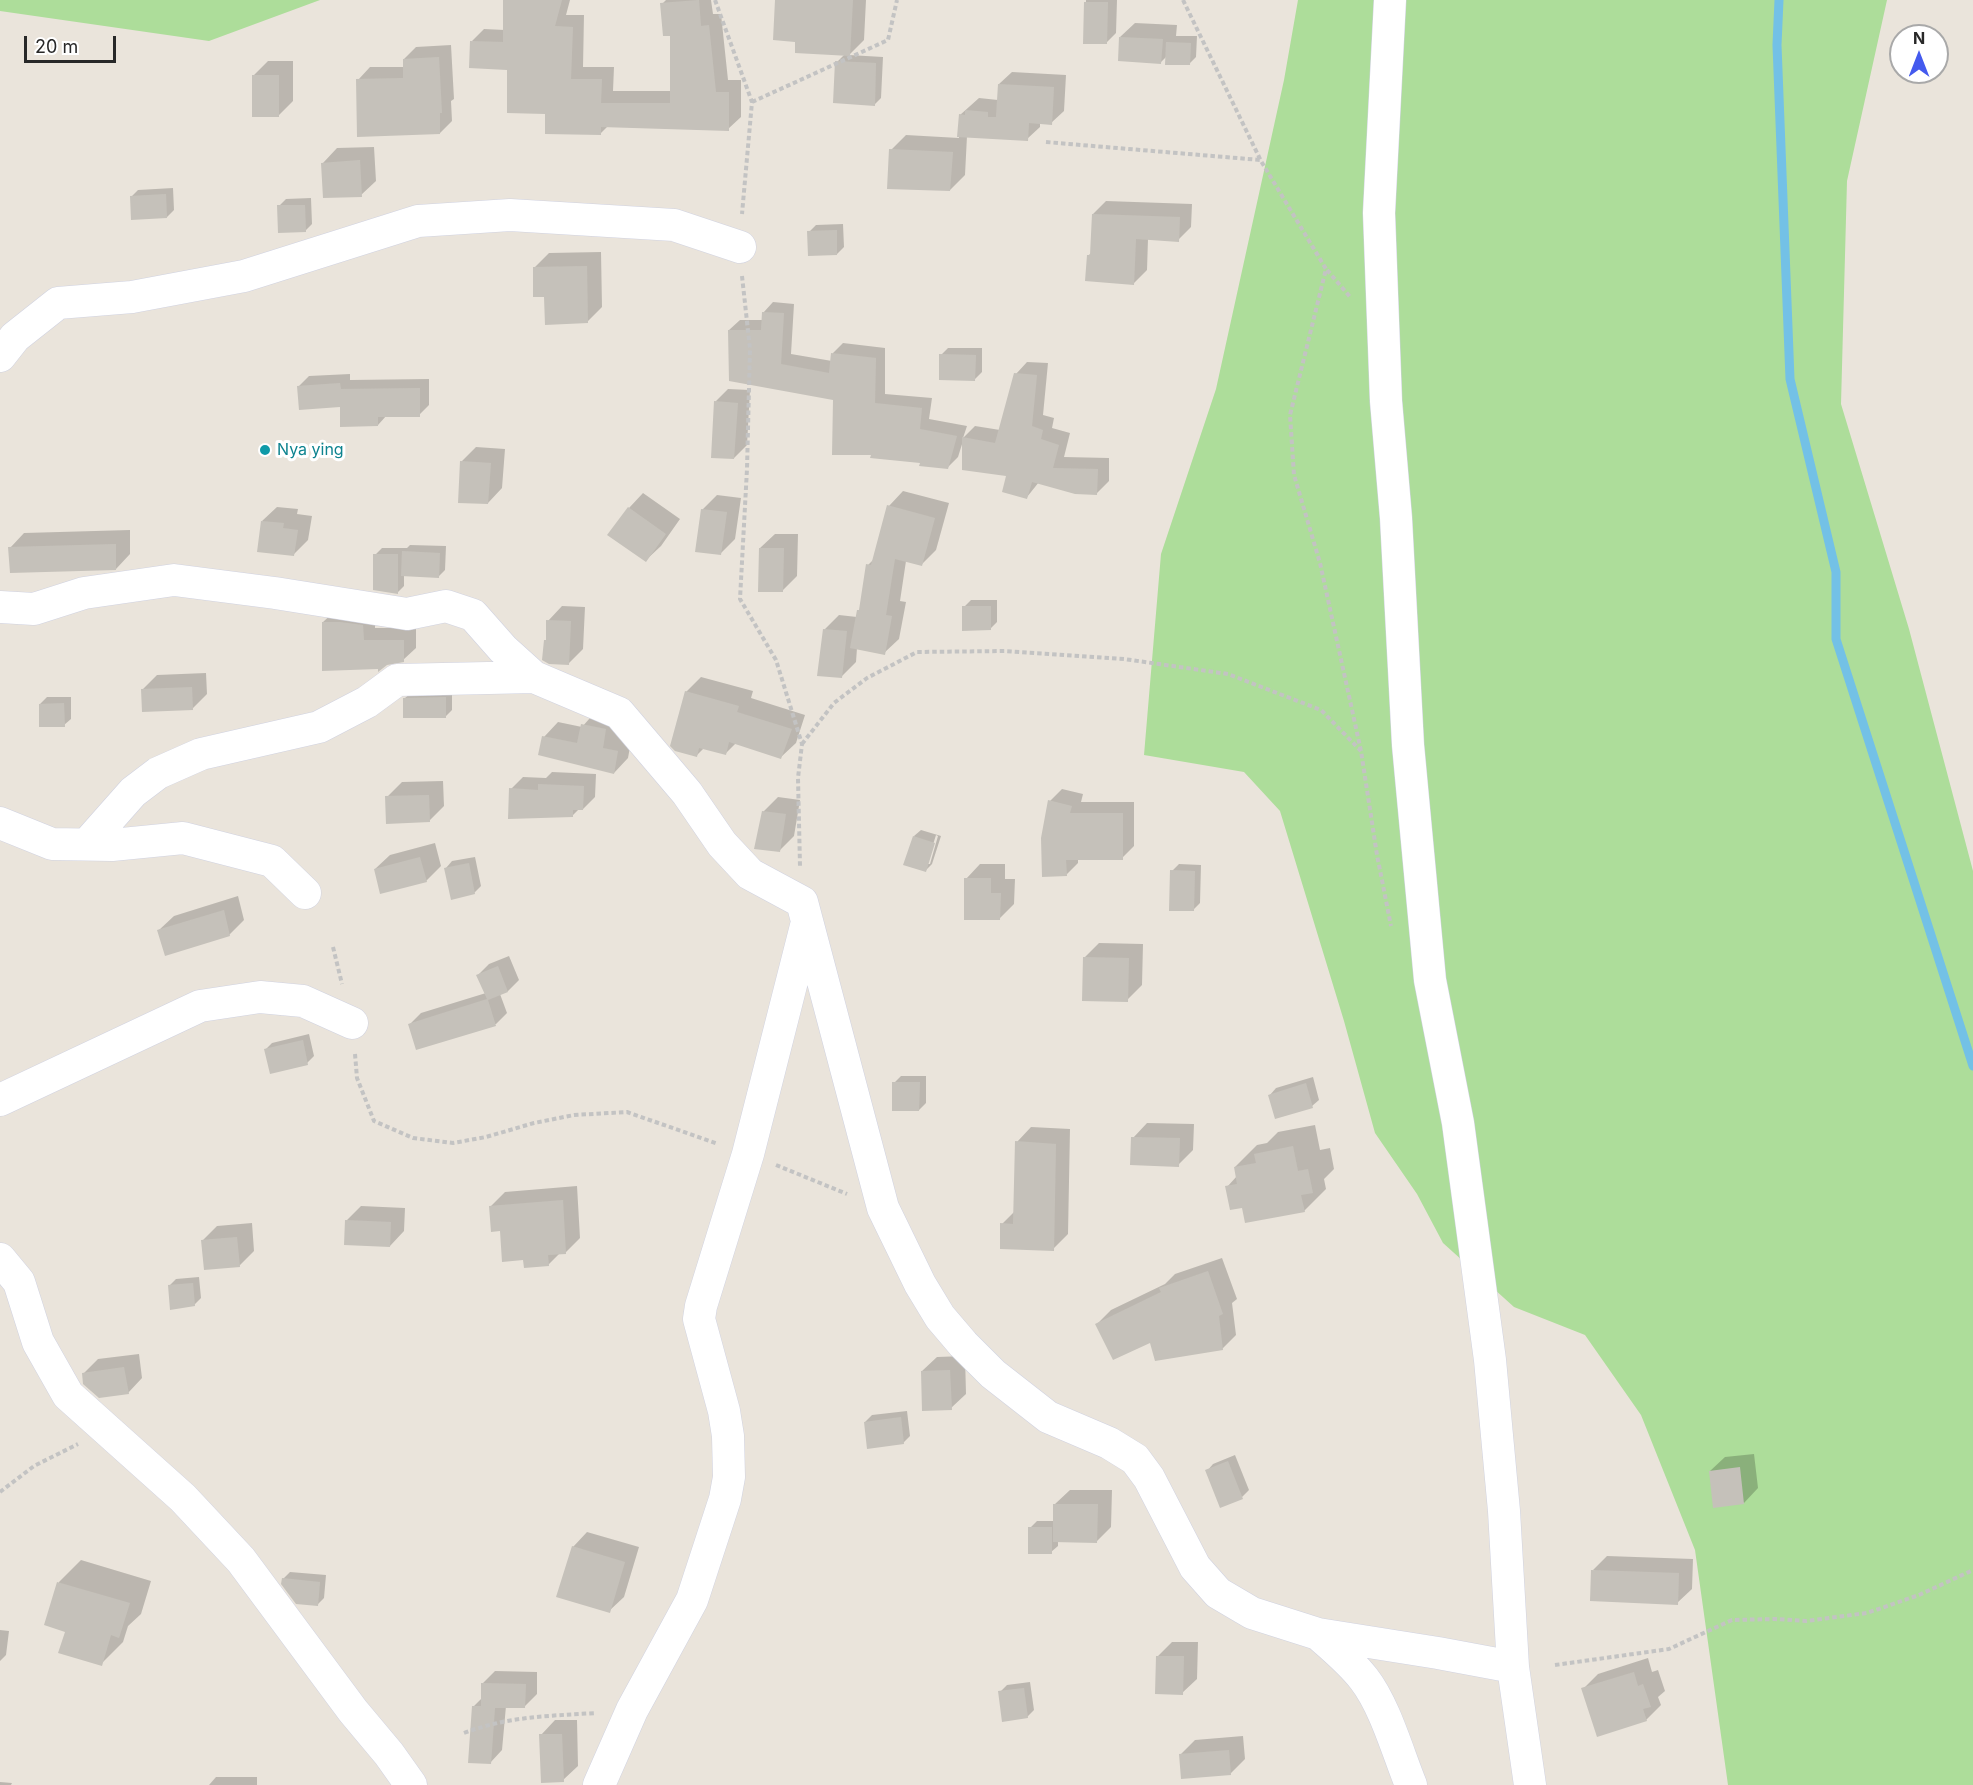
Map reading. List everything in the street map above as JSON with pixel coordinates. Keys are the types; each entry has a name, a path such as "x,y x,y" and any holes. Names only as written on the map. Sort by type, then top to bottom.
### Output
{"street":[{"path":"1390,0 1379,213 1386,401 1396,518 1408,745 1430,981 1458,1123 1490,1360 1504,1511 1513,1667 1530,1785"},
{"path":"0,357 15,337 58,303 132,297 244,276 418,221 510,215 675,225 740,247"},
{"path":"0,607 34,609 84,593 174,580 407,614 446,606 473,615 503,649 534,677 620,713 687,793 722,844 750,874 805,912 883,1208 920,1284 940,1317 963,1344 1001,1380 1048,1417 1109,1443 1135,1459 1149,1478 1195,1567 1218,1593 1252,1613 1318,1634 1513,1667"},
{"path":"87,844 133,792 158,773 201,754 319,728 367,702 398,680 534,677"},
{"path":"0,823 52,844 112,845 183,838 272,861 305,893"},
{"path":"599,1785 632,1710 692,1600 725,1499 729,1477 728,1436 724,1411 699,1319 748,1154 805,912"},
{"path":"0,1100 200,1006 260,997 303,1001 352,1023"},
{"path":"0,1259 18,1282 38,1342 68,1395 183,1498 241,1560 411,1785"},
{"path":"1318,1634 1354,1666 1376,1698 1412,1785"}],"path":[{"path":"715,0 752,102 740,247 750,349 740,599 776,660 802,744 798,778 805,912"},
{"path":"752,102 888,40 897,0"},
{"path":"802,744 834,703 867,678 917,652 1005,651 1124,658 1228,674 1321,710 1361,751 1320,563 1294,475 1290,415 1326,269 1261,160 1183,0"},
{"path":"1046,142 1261,160"},
{"path":"333,947 352,1023 357,1078 374,1121 413,1138 453,1143 574,1115 627,1112 748,1154 883,1208"},
{"path":"0,1492 23,1473 40,1463 109,1430"},
{"path":"1555,1665 1669,1648 1732,1620 1806,1621 1867,1613 1919,1595 1973,1570"},
{"path":"464,1733 511,1719 632,1710"}],"green space":[{"path":"0,0 320,0 209,41 0,11"},
{"path":"1298,0 1887,0 1847,181 1841,404 1909,629 1973,871 1973,1785 1728,1785 1695,1550 1641,1415 1585,1335 1514,1307 1443,1243 1417,1194 1375,1133 1344,1021 1280,811 1244,772 1144,755 1161,554 1216,389 1284,80"}],"building":[{"path":"503,0 562,0 555,26 573,27 571,79 602,79 601,103 670,103 670,36 663,36 660,3 699,0 701,26 709,25 716,92 729,92 729,131 601,127 601,135 545,134 545,114 507,113 507,70 469,68 470,41 503,42"},
{"path":"775,0 853,0 850,56 795,53 795,42 773,40"},
{"path":"1084,2 1108,2 1107,44 1083,44"},
{"path":"1119,37 1163,39 1161,64 1118,61"},
{"path":"1166,42 1191,43 1190,65 1165,65"},
{"path":"439,57 442,113 440,113 440,134 357,137 356,79 403,78 403,59"},
{"path":"835,61 876,63 875,106 833,103"},
{"path":"252,75 279,75 279,117 252,117"},
{"path":"998,84 1054,87 1052,125 1029,123 1028,141 957,137 959,114 965,115 965,110 988,112 988,117 996,117"},
{"path":"889,149 953,152 950,191 887,189"},
{"path":"360,160 362,197 323,198 321,163"},
{"path":"166,194 167,218 131,220 130,196"},
{"path":"277,205 305,205 306,232 278,233"},
{"path":"1092,214 1180,217 1179,242 1136,239 1134,285 1085,281 1087,255 1090,255"},
{"path":"837,230 837,255 808,256 807,231"},
{"path":"587,266 588,323 545,325 544,297 533,297 533,267"},
{"path":"762,312 784,313 781,364 829,373 831,353 876,358 875,403 922,408 920,429 957,436 948,469 919,466 920,463 870,458 871,455 832,455 833,400 729,381 728,330 761,330"},
{"path":"939,354 976,355 975,381 939,380"},
{"path":"1014,373 1037,375 1032,426 1043,430 1041,439 1059,445 1053,468 1098,469 1097,495 1075,494 1032,482 1027,499 1002,492 1006,476 962,470 962,437 995,443"},
{"path":"340,383 341,389 420,388 420,417 378,417 378,426 340,427 340,407 299,410 297,386"},
{"path":"714,401 738,403 734,459 711,458"},
{"path":"460,461 491,463 488,504 458,503"},
{"path":"887,505 935,518 922,566 895,559 886,615 892,616 885,655 850,648 866,564 871,565"},
{"path":"628,507 666,534 646,562 607,535"},
{"path":"701,509 727,512 721,555 695,552"},
{"path":"261,521 284,523 283,528 298,530 294,556 257,552"},
{"path":"116,544 116,570 10,573 8,547"},
{"path":"759,548 784,548 783,592 758,592"},
{"path":"402,551 440,553 439,578 401,576"},
{"path":"373,554 398,554 398,594 373,590"},
{"path":"962,606 991,606 991,630 962,631"},
{"path":"546,620 571,621 569,665 549,664 542,660 544,640 546,640"},
{"path":"322,622 363,625 364,640 404,640 404,662 387,665 378,672 378,669 322,671"},
{"path":"823,629 847,631 842,678 817,676"},
{"path":"192,687 193,710 142,712 141,689"},
{"path":"685,691 739,706 737,712 792,729 781,759 729,742 726,755 699,748 697,757 675,751 670,746"},
{"path":"446,697 446,718 403,718 403,698"},
{"path":"64,703 65,727 39,727 39,704"},
{"path":"581,724 606,729 603,748 618,751 614,774 538,755 542,736 577,743"},
{"path":"538,784 584,786 583,810 573,810 573,817 508,819 509,788 538,790"},
{"path":"429,795 430,822 386,824 385,796"},
{"path":"1048,800 1072,806 1070,813 1123,813 1123,860 1066,860 1067,876 1042,877 1041,838"},
{"path":"762,811 786,814 780,852 754,849"},
{"path":"913,836 935,843 926,872 903,865"},
{"path":"420,857 427,882 380,894 374,869"},
{"path":"469,863 475,894 451,900 444,868"},
{"path":"1170,870 1195,871 1194,911 1169,911"},
{"path":"964,878 991,878 991,893 1001,893 1000,920 964,920"},
{"path":"224,910 230,936 165,956 157,930"},
{"path":"1083,957 1129,958 1128,1002 1082,1001"},
{"path":"498,966 508,992 488,1000 496,1026 416,1050 408,1024 487,999 476,975"},
{"path":"303,1040 308,1065 270,1074 264,1049"},
{"path":"892,1082 920,1082 919,1111 892,1111"},
{"path":"1306,1083 1313,1108 1275,1119 1268,1095"},
{"path":"1131,1137 1180,1138 1179,1167 1130,1165"},
{"path":"1015,1141 1056,1144 1054,1251 1000,1249 1000,1223 1013,1224"},
{"path":"1293,1146 1298,1171 1308,1169 1313,1193 1301,1195 1305,1212 1245,1223 1242,1208 1230,1210 1225,1186 1237,1184 1234,1167 1256,1163 1254,1154"},
{"path":"563,1200 566,1254 548,1255 549,1266 524,1268 523,1260 502,1262 500,1231 491,1232 489,1206"},
{"path":"345,1220 391,1222 390,1247 344,1245"},
{"path":"237,1237 240,1267 204,1270 201,1240"},
{"path":"1208,1271 1223,1314 1219,1316 1223,1350 1155,1361 1150,1343 1113,1360 1095,1324 1161,1292 1159,1288"},
{"path":"193,1283 195,1306 170,1310 168,1285"},
{"path":"124,1367 129,1394 99,1398 83,1384 82,1373"},
{"path":"950,1370 952,1410 922,1411 921,1371"},
{"path":"901,1417 904,1444 867,1449 864,1422"},
{"path":"1228,1461 1243,1499 1220,1508 1205,1470"},
{"path":"1740,1467 1744,1504 1713,1508 1709,1471"},
{"path":"1053,1504 1098,1504 1097,1543 1053,1542"},
{"path":"1028,1527 1052,1527 1052,1554 1028,1554"},
{"path":"572,1546 625,1562 610,1613 556,1597"},
{"path":"1591,1570 1679,1573 1678,1605 1590,1601"},
{"path":"282,1578 320,1582 318,1606 296,1604 281,1584"},
{"path":"57,1582 130,1603 119,1638 111,1635 102,1666 58,1653 65,1632 44,1625"},
{"path":"1156,1656 1184,1656 1183,1695 1155,1694"},
{"path":"1634,1672 1638,1686 1643,1684 1651,1707 1643,1709 1647,1721 1597,1737 1581,1688"},
{"path":"481,1683 526,1684 525,1708 495,1708 491,1764 468,1763 472,1706 481,1706"},
{"path":"1024,1688 1028,1718 1002,1722 998,1691"},
{"path":"539,1734 562,1734 564,1782 541,1783"},
{"path":"1229,1750 1231,1775 1181,1779 1179,1754"}],"waterway":[{"path":"1779,0 1777,45 1790,379 1836,572 1836,639 1973,1066"}],"place":[{"name":"Nya ying","path":"265,450"}]}
